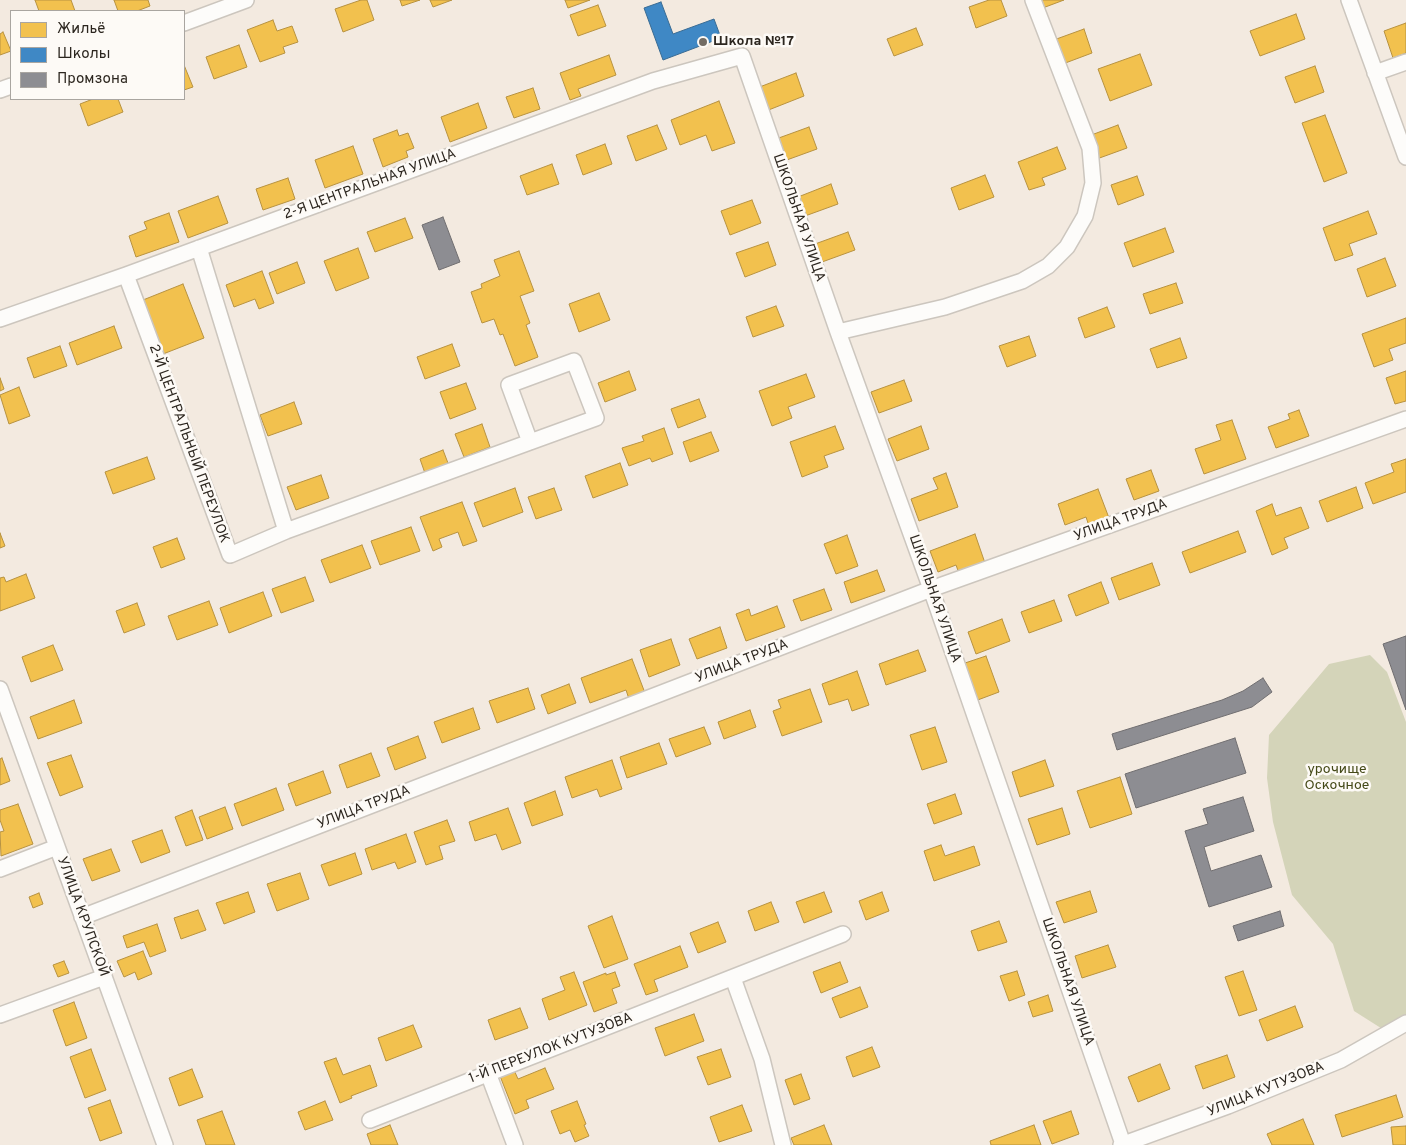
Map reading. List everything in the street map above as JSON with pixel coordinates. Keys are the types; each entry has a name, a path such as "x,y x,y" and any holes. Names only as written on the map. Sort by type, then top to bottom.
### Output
{"street":[{"path":"185,23 246,0"},
{"path":"838,332 945,307 1022,281 1048,266 1067,247 1072,239 1085,216 1093,183 1090,148 1033,0"},
{"path":"1349,0 1406,156"},
{"name":"ШКОЛЬНАЯ УЛИЦА","path":"742,56 838,332 931,588 1122,1145"},
{"name":"2-Я ЦЕНТРАЛЬНАЯ УЛИЦА","path":"0,319 126,275 653,81 742,56"},
{"path":"1375,72 1406,62"},
{"path":"199,248 286,531"},
{"name":"2-Й ЦЕНТРАЛЬНЫЙ ПЕРЕУЛОК","path":"126,275 230,555 286,531 596,418 574,361 509,385 530,442"},
{"name":"УЛИЦА ТРУДА","path":"82,917 931,588 1406,419"},
{"name":"УЛИЦА КРУПСКОЙ","path":"0,689 165,1145"},
{"path":"0,869 57,848"},
{"name":"1-Й ПЕРЕУЛОК КУТУЗОВА","path":"370,1120 844,934"},
{"path":"0,1015 104,977"},
{"path":"733,978 762,1059 783,1145"},
{"name":"УЛИЦА КУТУЗОВА","path":"1122,1145 1228,1106 1341,1060 1402,1028"},
{"path":"488,1073 515,1145"}],"green space":[{"name":"урочище Оскочное","path":"1370,655 1387,672 1406,722 1406,1019 1384,1030 1354,1011 1333,944 1292,895 1273,822 1267,778 1269,735 1329,664"}],"building: Жильё":[{"path":"35,0 71,0 75,10 39,10"},
{"path":"114,0 148,0 150,6 140,10 118,10"},
{"path":"361,0 367,0 374,20 343,32 335,9"},
{"path":"400,0 420,0 402,6"},
{"path":"430,0 452,0 433,7"},
{"path":"565,0 590,0 568,8"},
{"path":"989,0 1001,0 1007,16 976,28 969,7"},
{"path":"1036,0 1064,0 1040,9"},
{"path":"598,5 606,26 578,36 570,15"},
{"path":"1296,14 1305,39 1260,56 1250,31"},
{"path":"273,20 277,31 292,26 298,42 283,47 285,53 260,62 247,30"},
{"path":"1406,23 1406,53 1393,58 1384,31"},
{"path":"916,28 923,45 894,56 887,39"},
{"path":"1084,29 1092,53 1060,65 1051,41"},
{"path":"3,32 10,51 0,55 0,34"},
{"path":"239,45 247,67 214,79 206,57"},
{"path":"1140,54 1152,85 1110,101 1098,69"},
{"path":"609,55 616,75 578,89 581,96 570,100 560,73"},
{"path":"1315,66 1324,92 1295,103 1285,77"},
{"path":"185,67 193,87 185,90"},
{"path":"796,73 804,96 766,111 757,88"},
{"path":"533,88 540,109 514,118 506,97"},
{"path":"90,100 118,100 123,112 88,126 80,104"},
{"path":"719,101 735,143 712,151 706,135 680,145 671,120"},
{"path":"478,103 487,128 450,142 441,117"},
{"path":"1325,115 1347,173 1324,182 1302,123"},
{"path":"657,125 667,149 636,161 627,136"},
{"path":"1118,125 1127,148 1094,160 1086,137"},
{"path":"809,127 817,149 784,161 776,139"},
{"path":"397,130 399,136 408,133 414,148 406,151 408,157 383,167 373,139"},
{"path":"605,144 612,164 583,175 576,155"},
{"path":"353,146 363,174 325,188 315,160"},
{"path":"1057,147 1066,169 1042,178 1045,185 1029,190 1018,162"},
{"path":"552,164 559,184 527,195 520,176"},
{"path":"985,175 994,197 959,210 951,188"},
{"path":"1137,176 1144,195 1118,205 1111,185"},
{"path":"288,178 295,199 263,210 256,189"},
{"path":"831,184 838,204 805,216 798,197"},
{"path":"218,196 228,223 188,238 178,211"},
{"path":"752,200 761,223 730,235 721,211"},
{"path":"1368,211 1377,234 1349,244 1353,255 1335,261 1323,228"},
{"path":"169,213 179,242 136,257 129,236 147,229 144,222"},
{"path":"405,218 413,238 375,252 367,232"},
{"path":"1165,228 1174,252 1133,267 1124,243"},
{"path":"848,232 855,250 822,262 815,244"},
{"path":"768,242 776,265 745,277 736,253"},
{"path":"358,248 369,278 336,291 324,261"},
{"path":"519,251 534,291 520,296 530,323 526,325 538,357 515,366 503,334 500,335 494,319 482,323 471,292 482,288 481,284 500,276 494,260"},
{"path":"1385,258 1396,286 1367,297 1357,269"},
{"path":"297,262 305,283 277,294 269,273"},
{"path":"262,271 274,303 259,309 255,299 234,307 226,285"},
{"path":"1176,283 1183,303 1150,314 1143,294"},
{"path":"183,284 204,338 163,354 143,300"},
{"path":"599,293 610,320 579,332 569,304"},
{"path":"776,306 784,326 753,337 746,317"},
{"path":"1107,307 1115,327 1085,338 1078,318"},
{"path":"1406,318 1406,343 1389,349 1393,360 1374,367 1362,334"},
{"path":"114,326 122,348 77,365 69,343"},
{"path":"1029,336 1036,356 1007,367 999,346"},
{"path":"1180,338 1187,358 1157,368 1150,349"},
{"path":"452,344 460,366 425,379 417,357"},
{"path":"60,346 67,366 34,378 27,358"},
{"path":"629,371 636,390 605,402 598,383"},
{"path":"1406,371 1406,401 1395,404 1386,378"},
{"path":"806,374 815,397 788,407 792,418 772,426 759,391"},
{"path":"0,378 4,389 0,391"},
{"path":"904,380 912,401 879,413 871,392"},
{"path":"466,383 476,409 450,419 440,392"},
{"path":"19,387 30,416 9,424 0,395"},
{"path":"699,399 706,417 678,428 671,409"},
{"path":"294,402 302,424 268,436 260,415"},
{"path":"1299,410 1309,436 1276,448 1268,427 1290,419 1288,414"},
{"path":"1232,420 1246,459 1204,474 1195,449 1221,440 1216,425"},
{"path":"482,424 490,447 464,457 455,434"},
{"path":"835,426 844,449 824,456 828,467 802,477 790,442"},
{"path":"921,426 929,449 897,461 888,439"},
{"path":"664,428 673,454 652,462 650,458 629,466 622,448 644,441 642,436"},
{"path":"711,432 719,451 690,462 683,442"},
{"path":"443,450 451,471 427,479 420,459"},
{"path":"147,457 155,479 113,494 105,472"},
{"path":"1406,459 1406,492 1373,504 1365,483 1394,472 1391,464"},
{"path":"620,463 628,485 593,498 585,476"},
{"path":"1151,470 1159,491 1134,500 1126,479"},
{"path":"946,473 958,507 919,521 911,499 938,489 933,478"},
{"path":"321,475 329,498 296,510 287,487"},
{"path":"1356,487 1363,508 1327,522 1319,501"},
{"path":"515,488 523,512 483,527 474,503"},
{"path":"554,488 562,510 536,519 528,497"},
{"path":"1098,489 1109,518 1089,526 1086,517 1065,525 1058,504"},
{"path":"462,502 477,541 463,546 458,532 439,539 442,547 433,551 420,517"},
{"path":"1272,504 1276,516 1301,507 1309,528 1284,538 1288,548 1272,555 1256,511"},
{"path":"411,527 420,551 380,565 371,541"},
{"path":"1238,531 1246,552 1190,573 1182,552"},
{"path":"0,533 5,546 0,548"},
{"path":"975,534 986,566 960,576 956,565 938,572 930,551"},
{"path":"847,535 858,566 836,574 824,544"},
{"path":"177,538 185,559 161,568 153,547"},
{"path":"362,545 371,568 330,583 321,560"},
{"path":"1152,563 1160,585 1119,600 1111,578"},
{"path":"877,570 885,591 851,603 844,582"},
{"path":"26,574 35,598 0,611 0,578 4,577 6,582"},
{"path":"305,577 314,601 281,613 272,589"},
{"path":"1101,582 1109,603 1076,616 1068,595"},
{"path":"824,589 832,610 801,621 793,600"},
{"path":"263,592 272,616 229,633 220,608"},
{"path":"1054,600 1062,621 1029,633 1021,612"},
{"path":"209,601 218,625 177,640 168,616"},
{"path":"137,603 145,625 124,633 116,611"},
{"path":"777,606 785,627 746,641 736,614 749,609 751,616"},
{"path":"1002,619 1010,641 976,654 968,632"},
{"path":"720,627 727,648 697,659 689,639"},
{"path":"671,639 680,665 649,677 640,650"},
{"path":"53,645 63,670 31,682 22,657"},
{"path":"918,650 926,671 886,685 879,664"},
{"path":"986,656 999,692 975,701 962,664"},
{"path":"632,659 645,693 629,699 626,690 590,703 581,678"},
{"path":"857,671 869,705 852,711 848,699 829,705 822,684"},
{"path":"569,684 576,703 548,714 541,695"},
{"path":"528,688 535,709 497,723 489,701"},
{"path":"810,689 822,722 782,736 773,711 781,708 778,700"},
{"path":"74,700 82,723 38,739 30,717"},
{"path":"473,708 480,729 442,743 434,722"},
{"path":"750,710 756,727 724,739 718,722"},
{"path":"704,727 711,744 676,757 669,739"},
{"path":"935,727 947,762 922,770 910,735"},
{"path":"418,736 426,758 395,770 387,748"},
{"path":"659,743 667,764 627,778 620,757"},
{"path":"371,753 380,776 347,788 339,765"},
{"path":"71,755 83,787 60,796 47,763"},
{"path":"2,758 10,781 0,785 0,759"},
{"path":"612,760 622,789 600,797 597,789 572,798 565,777"},
{"path":"1045,760 1054,786 1020,797 1012,772"},
{"path":"323,771 331,793 296,806 288,784"},
{"path":"1120,777 1132,814 1090,828 1077,791"},
{"path":"276,788 284,810 242,826 234,804"},
{"path":"555,791 563,815 532,826 524,803"},
{"path":"955,794 962,814 934,824 927,804"},
{"path":"18,804 33,844 1,856 0,832 4,831 0,820 0,810"},
{"path":"225,807 233,829 207,839 199,817"},
{"path":"508,808 521,843 502,850 496,834 475,841 469,822"},
{"path":"1062,808 1070,834 1037,845 1028,819"},
{"path":"192,810 203,840 186,846 175,817"},
{"path":"447,820 455,841 439,846 443,859 426,865 414,832"},
{"path":"162,830 170,852 141,863 132,841"},
{"path":"406,834 416,862 398,869 395,862 372,870 365,849"},
{"path":"941,845 945,856 974,846 980,865 934,881 924,851"},
{"path":"111,849 120,871 92,881 83,859"},
{"path":"355,853 362,874 329,886 321,865"},
{"path":"300,873 309,899 277,911 267,884"},
{"path":"1090,891 1097,912 1064,923 1056,902"},
{"path":"248,892 255,912 224,924 216,903"},
{"path":"824,892 832,912 804,923 796,902"},
{"path":"882,892 889,911 866,920 859,901"},
{"path":"39,893 43,904 33,908 29,897"},
{"path":"771,902 779,922 755,931 748,911"},
{"path":"198,910 206,930 181,939 174,918"},
{"path":"612,916 628,959 604,968 588,926"},
{"path":"999,921 1007,942 978,951 971,931"},
{"path":"718,922 726,942 698,953 690,933"},
{"path":"157,924 166,951 150,957 144,942 127,948 123,936"},
{"path":"1108,945 1116,967 1082,978 1075,956"},
{"path":"680,946 688,967 654,980 658,991 646,995 634,964"},
{"path":"143,951 152,974 138,980 135,972 124,977 117,961"},
{"path":"64,961 69,973 58,977 53,965"},
{"path":"840,962 848,982 821,993 813,972"},
{"path":"1017,971 1025,995 1009,1001 1000,976"},
{"path":"1243,971 1257,1010 1239,1016 1225,977"},
{"path":"574,972 587,1005 549,1020 542,999 565,990 560,977"},
{"path":"615,972 620,986 612,989 617,1003 594,1012 583,982 606,973 606,975"},
{"path":"860,987 868,1007 840,1018 832,998"},
{"path":"1048,995 1053,1011 1033,1017 1028,1002"},
{"path":"74,1002 87,1038 66,1046 53,1010"},
{"path":"1295,1006 1303,1027 1267,1041 1259,1020"},
{"path":"520,1008 528,1028 495,1040 488,1020"},
{"path":"694,1014 704,1041 665,1056 655,1028"},
{"path":"413,1025 422,1047 386,1061 378,1038"},
{"path":"872,1047 880,1067 853,1077 846,1057"},
{"path":"91,1049 106,1090 85,1098 70,1057"},
{"path":"721,1049 731,1077 708,1085 697,1057"},
{"path":"1227,1055 1235,1077 1203,1089 1195,1066"},
{"path":"336,1058 343,1075 370,1065 377,1086 351,1096 352,1098 340,1103 324,1062"},
{"path":"1160,1064 1170,1089 1138,1102 1128,1077"},
{"path":"545,1068 554,1089 526,1100 529,1108 515,1114 500,1076 514,1070 518,1079"},
{"path":"192,1069 203,1097 179,1106 169,1078"},
{"path":"801,1074 810,1099 794,1105 785,1080"},
{"path":"1396,1095 1403,1117 1342,1137 1335,1115"},
{"path":"110,1100 122,1133 100,1141 88,1108"},
{"path":"325,1101 333,1120 305,1130 298,1112"},
{"path":"577,1101 589,1136 575,1142 570,1130 560,1134 551,1111"},
{"path":"742,1105 752,1131 719,1142 710,1117"},
{"path":"222,1111 235,1145 206,1145 197,1120"},
{"path":"1071,1111 1079,1134 1052,1144 1043,1121"},
{"path":"1303,1119 1314,1145 1272,1145 1267,1134"},
{"path":"390,1125 398,1145 371,1145 367,1134"},
{"path":"824,1125 832,1145 794,1145 791,1138"},
{"path":"1034,1125 1041,1145 991,1145 990,1141"},
{"path":"1406,1126 1406,1145 1393,1145 1391,1127"}],"building: Школы":[{"path":"661,2 673,34 714,19 721,38 663,60 644,8"}],"building: Промзона":[{"path":"443,217 460,262 439,270 422,225"},
{"path":"1406,636 1406,710 1383,644"},
{"path":"1263,678 1272,692 1252,707 1117,750 1112,734 1222,700 1243,691"},
{"path":"1235,738 1246,773 1136,808 1125,774"},
{"path":"1243,797 1254,831 1204,847 1211,871 1261,855 1272,887 1209,907 1185,831 1208,824 1203,809"},
{"path":"1280,911 1284,926 1238,941 1233,926"}],"place":[{"name":"Школа №17","path":"703,42"}]}
